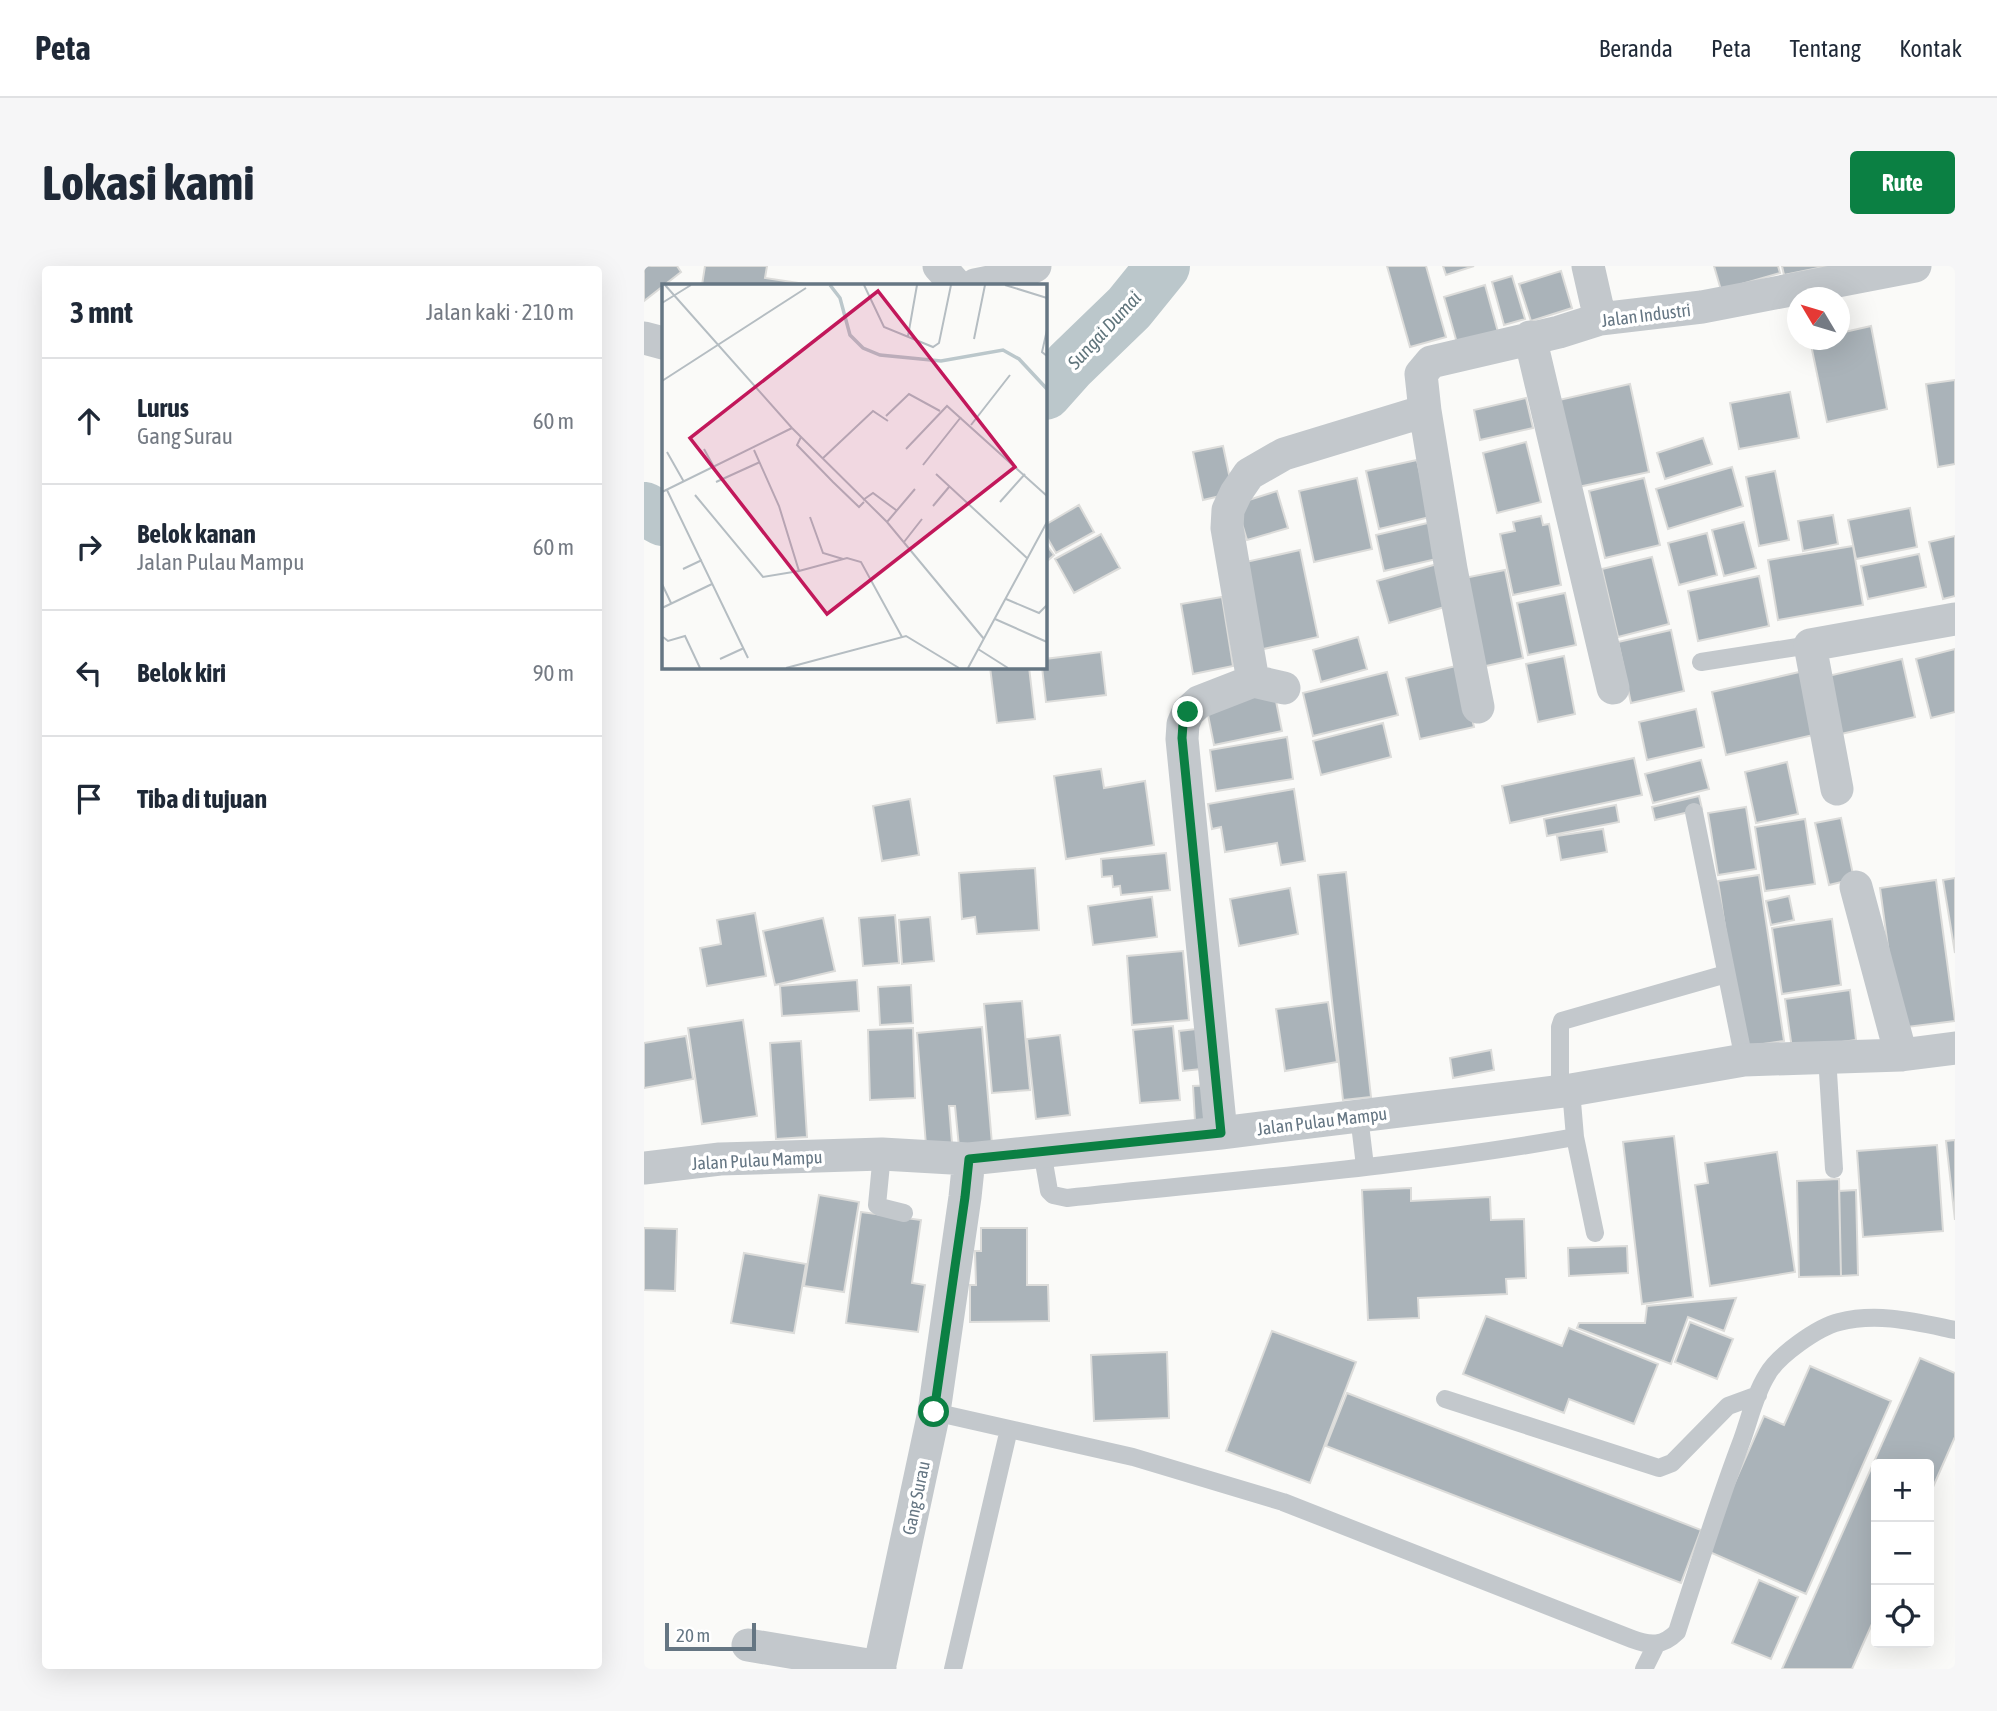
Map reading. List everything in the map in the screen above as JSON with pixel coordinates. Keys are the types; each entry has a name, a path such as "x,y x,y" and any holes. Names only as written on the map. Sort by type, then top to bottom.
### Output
{"street":[{"path":"939,266 955,284"},
{"path":"980,284 1013,277 1035,266"},
{"path":"1588,266 1600,319"},
{"name":"Jalan Industri","path":"1478,707 1451,569 1425,411 1421,374 1431,362 1559,332 1600,319 1702,307 1915,266"},
{"path":"1530,337 1613,688"},
{"path":"644,338 662,344"},
{"path":"1221,1133 1182,738 1183,724 1188,712 1199,702 1268,685 1227,528 1228,510 1250,474 1284,454 1425,411"},
{"path":"1837,789 1811,645 1955,619"},
{"path":"1856,887 1900,1055"},
{"name":"Jalan Pulau Mampu","path":"644,1168 720,1159 882,1154 969,1159 1221,1133 1566,1091 1744,1060 1900,1055 1955,1048"},
{"name":"Gang Surau","path":"879,1668 934,1412 969,1159"},
{"path":"748,1645 879,1668"}],"lane":[{"path":"1701,662 1811,645"},
{"path":"1694,812 1744,1060"},
{"path":"1595,1233 1566,1091 1560,1027 1562,1021 1726,974"},
{"path":"1827,1056 1834,1170"},
{"path":"1359,1116 1365,1166"},
{"path":"1042,1151 1049,1191 1053,1195 1067,1198 1365,1166 1518,1147 1574,1137"},
{"path":"882,1154 877,1205 904,1213"},
{"path":"934,1412 1133,1457 1283,1502 1632,1639 1656,1645 1667,1643 1677,1632 1718,1503 1758,1395 1768,1373 1786,1353 1838,1322 1889,1317 1955,1330"},
{"path":"1445,1399 1660,1468 1681,1455 1728,1406 1758,1395"},
{"path":"953,1669 1009,1429"},
{"path":"1644,1669 1656,1645"}],"building":[{"path":"644,266 677,266 681,272 662,284 662,287 644,301"},
{"path":"705,266 767,266 765,278 805,284 702,284"},
{"path":"1387,266 1426,266 1446,337 1410,347"},
{"path":"1443,266 1474,266 1446,275"},
{"path":"1714,266 1778,266 1780,273 1721,290"},
{"path":"1782,266 1828,266 1784,275"},
{"path":"1561,271 1572,308 1531,321 1519,284"},
{"path":"1512,276 1525,319 1504,325 1492,282"},
{"path":"1485,285 1498,332 1457,343 1444,297"},
{"path":"1871,326 1887,409 1827,422 1812,350 1850,350 1850,331"},
{"path":"1955,380 1955,464 1938,467 1926,384"},
{"path":"1630,384 1649,472 1578,487 1559,400"},
{"path":"1790,392 1799,438 1739,449 1730,403"},
{"path":"1526,398 1533,428 1480,440 1474,410"},
{"path":"1703,438 1712,464 1665,479 1657,453"},
{"path":"1526,442 1541,502 1497,513 1483,453"},
{"path":"1223,446 1233,493 1203,500 1193,452"},
{"path":"1417,460 1430,517 1379,529 1366,471"},
{"path":"1732,467 1743,506 1668,529 1656,489"},
{"path":"1775,471 1789,540 1759,546 1746,477"},
{"path":"1357,478 1372,549 1314,562 1299,491"},
{"path":"1644,478 1660,545 1605,558 1589,491"},
{"path":"1277,491 1288,528 1247,540 1236,504"},
{"path":"1079,505 1094,532 1056,553 1046,536 1046,524"},
{"path":"1910,508 1917,547 1856,559 1848,520"},
{"path":"1833,515 1838,544 1803,551 1798,521"},
{"path":"1541,516 1543,525 1549,524 1561,585 1513,595 1500,534 1515,531 1513,522"},
{"path":"1432,522 1441,558 1384,571 1376,535"},
{"path":"1744,522 1756,568 1724,576 1712,530"},
{"path":"1707,533 1717,575 1679,585 1668,543"},
{"path":"1101,534 1120,568 1074,593 1055,559"},
{"path":"1955,536 1955,596 1943,599 1929,542"},
{"path":"1046,544 1054,555 1046,562"},
{"path":"1853,546 1863,605 1778,620 1768,560"},
{"path":"1300,550 1318,637 1259,650 1241,563"},
{"path":"1919,554 1926,587 1868,599 1861,566"},
{"path":"1652,557 1669,624 1618,637 1602,569"},
{"path":"1437,564 1448,606 1389,623 1377,581"},
{"path":"1505,570 1523,658 1472,669 1454,580"},
{"path":"1759,576 1769,626 1698,641 1688,591"},
{"path":"1565,593 1576,645 1528,655 1517,603"},
{"path":"1222,597 1233,666 1193,674 1181,604"},
{"path":"1671,630 1684,691 1631,703 1618,642"},
{"path":"1358,637 1367,669 1321,682 1313,650"},
{"path":"1955,649 1955,712 1931,718 1916,659"},
{"path":"1101,652 1106,695 1046,702 1042,668 1046,668 1046,659"},
{"path":"1564,656 1575,714 1538,722 1526,664"},
{"path":"1902,659 1915,717 1841,734 1828,676"},
{"path":"1460,665 1474,727 1420,739 1406,678"},
{"path":"990,668 1029,668 1035,719 997,723"},
{"path":"1808,670 1822,733 1726,755 1712,692"},
{"path":"1387,672 1398,715 1313,736 1303,693"},
{"path":"1274,691 1282,731 1214,745 1206,705"},
{"path":"1696,709 1704,747 1647,760 1639,722"},
{"path":"1383,723 1391,757 1321,775 1313,741"},
{"path":"1287,737 1293,779 1216,791 1210,750"},
{"path":"1634,758 1642,795 1510,823 1502,786"},
{"path":"1701,760 1709,789 1653,803 1645,774"},
{"path":"1787,762 1798,814 1756,823 1745,772"},
{"path":"1101,769 1104,788 1145,781 1154,845 1066,859 1054,776"},
{"path":"1294,789 1305,861 1281,865 1277,843 1225,852 1221,827 1212,829 1208,804"},
{"path":"1699,796 1702,809 1655,820 1652,807"},
{"path":"910,799 919,855 882,861 873,806"},
{"path":"1616,805 1619,822 1547,836 1544,819"},
{"path":"1746,807 1756,869 1718,875 1708,813"},
{"path":"1841,818 1854,879 1829,885 1815,823"},
{"path":"1805,819 1815,884 1765,891 1755,827"},
{"path":"1603,829 1607,852 1561,860 1557,836"},
{"path":"1166,853 1170,890 1121,895 1120,886 1113,887 1112,876 1102,877 1101,859"},
{"path":"1035,868 1039,930 977,934 975,917 962,919 959,873"},
{"path":"1346,872 1371,1097 1343,1100 1318,875"},
{"path":"1759,875 1784,1041 1743,1047 1718,881"},
{"path":"1955,878 1955,953 1943,880"},
{"path":"1936,880 1955,1021 1899,1028 1880,888"},
{"path":"1290,888 1298,934 1239,946 1230,899"},
{"path":"1789,896 1794,920 1771,925 1766,901"},
{"path":"1152,897 1157,937 1093,945 1088,906"},
{"path":"755,913 766,976 707,986 700,948 721,944 717,920"},
{"path":"895,915 899,963 863,966 859,918"},
{"path":"930,917 934,961 902,964 899,920"},
{"path":"823,918 835,971 775,985 763,931"},
{"path":"1832,919 1841,985 1782,994 1772,928"},
{"path":"1183,951 1189,1020 1132,1025 1127,956"},
{"path":"857,980 859,1011 782,1016 780,986"},
{"path":"911,985 913,1023 880,1025 878,987"},
{"path":"1850,990 1856,1040 1792,1049 1785,999"},
{"path":"1022,1001 1030,1090 992,1093 984,1004"},
{"path":"1328,1002 1337,1062 1285,1071 1276,1009"},
{"path":"743,1020 757,1116 702,1124 688,1028"},
{"path":"1173,1026 1180,1100 1140,1103 1133,1030"},
{"path":"982,1027 992,1144 959,1147 955,1106 949,1106 952,1143 926,1145 917,1033"},
{"path":"913,1028 915,1098 870,1100 868,1030"},
{"path":"1205,1028 1210,1068 1183,1071 1179,1031"},
{"path":"1060,1035 1070,1115 1036,1119 1027,1039"},
{"path":"686,1036 693,1079 644,1088 644,1043"},
{"path":"801,1041 807,1137 776,1139 770,1043"},
{"path":"1491,1050 1494,1070 1453,1078 1450,1058"},
{"path":"1215,1085 1217,1119 1195,1121 1193,1086"},
{"path":"1674,1136 1693,1297 1642,1304 1623,1142"},
{"path":"1955,1140 1955,1220 1946,1141"},
{"path":"1937,1145 1943,1231 1863,1237 1857,1151"},
{"path":"1777,1152 1795,1272 1710,1286 1695,1185 1708,1183 1705,1163"},
{"path":"1839,1179 1841,1276 1799,1277 1797,1181"},
{"path":"1411,1188 1411,1201 1490,1197 1491,1220 1524,1219 1526,1278 1506,1279 1507,1294 1418,1298 1419,1318 1368,1320 1362,1190"},
{"path":"1856,1190 1858,1275 1841,1276 1839,1191"},
{"path":"819,1195 859,1202 844,1292 804,1286"},
{"path":"861,1212 921,1220 912,1283 925,1285 918,1332 846,1323"},
{"path":"644,1228 677,1229 675,1291 644,1290"},
{"path":"981,1228 1027,1228 1027,1285 1048,1285 1049,1321 970,1322 970,1285 976,1285 975,1251 981,1251"},
{"path":"1627,1246 1628,1273 1569,1276 1568,1248"},
{"path":"744,1253 806,1264 794,1333 731,1323"},
{"path":"1736,1298 1724,1331 1688,1317 1671,1364 1577,1328 1579,1323 1645,1323 1647,1306"},
{"path":"1486,1316 1562,1346 1569,1328 1658,1364 1634,1424 1569,1399 1564,1413 1463,1374"},
{"path":"1690,1322 1733,1339 1717,1379 1675,1362"},
{"path":"1272,1331 1356,1362 1310,1483 1226,1451"},
{"path":"1167,1352 1169,1418 1094,1421 1091,1355"},
{"path":"1920,1358 1955,1373 1955,1437 1934,1485 1934,1459 1875,1459"},
{"path":"1810,1366 1891,1401 1806,1594 1705,1550 1764,1416 1784,1425"},
{"path":"1347,1393 1701,1530 1681,1583 1326,1446"},
{"path":"1871,1468 1871,1626 1852,1669 1782,1669"},
{"path":"1759,1580 1798,1597 1771,1659 1732,1643"}],"waterway":[{"name":"Sungai Dumai","path":"1046,392 1129,308 1163,266"},
{"name":"Sungai Dumai","path":"644,509 662,518"}],"route":[{"path":"934,1412 969,1159 1221,1133 1182,738 1183,724 1188,712"}]}
